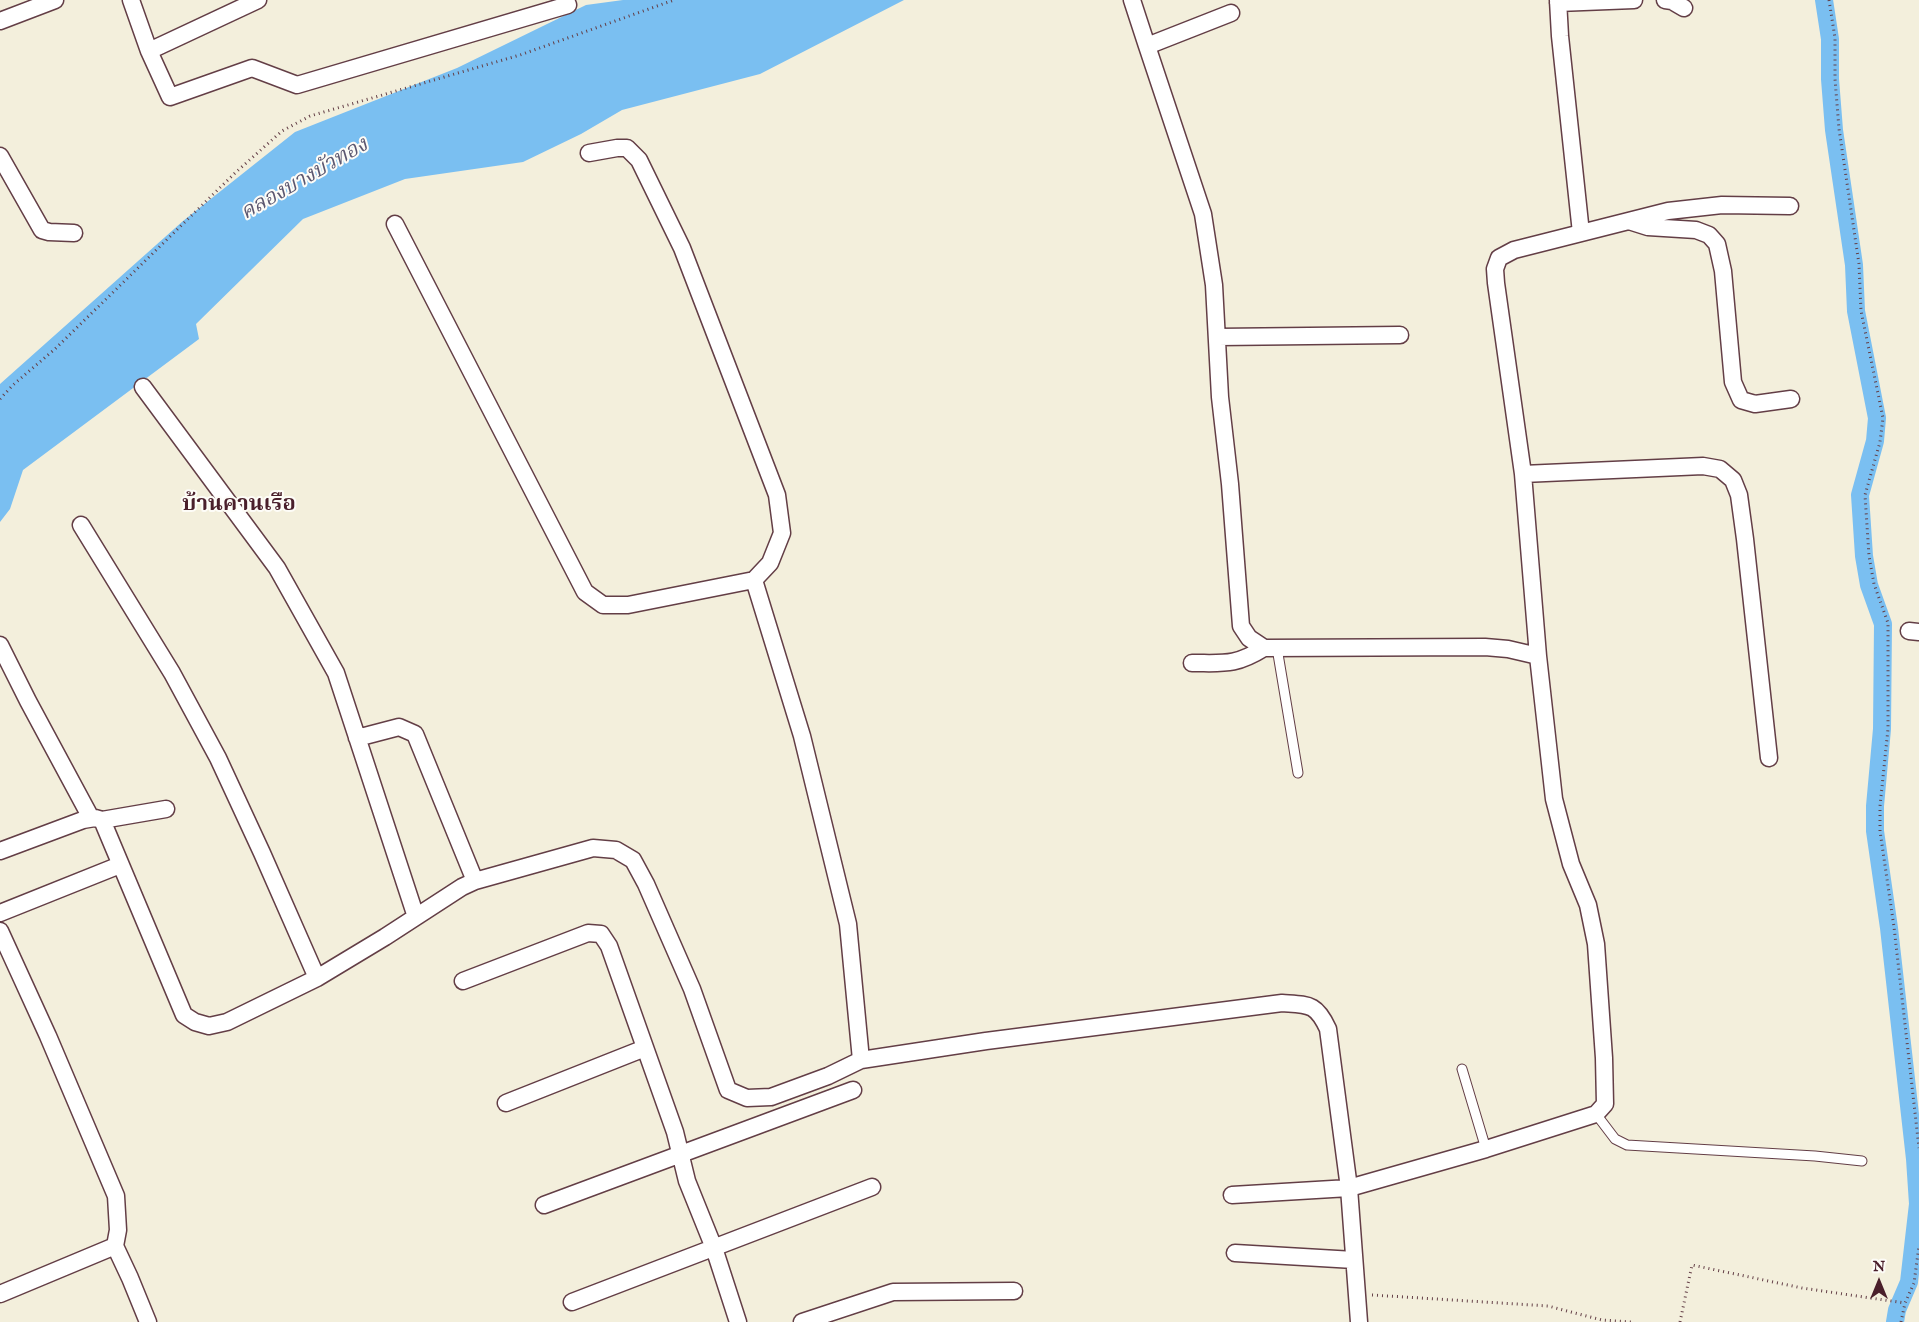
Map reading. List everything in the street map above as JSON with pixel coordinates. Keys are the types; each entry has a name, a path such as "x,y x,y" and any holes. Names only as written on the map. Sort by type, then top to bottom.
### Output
{"street":[{"path":"0,21 55,0"},
{"path":"131,0 149,51 170,97 252,68 297,85 568,5 566,0"},
{"path":"149,51 258,0"},
{"path":"1132,0 1203,214 1214,284 1220,397 1230,484 1239,613 1242,626 1248,638 1271,648"},
{"path":"1581,233 1558,2 1634,0"},
{"path":"1665,0 1672,1 1684,8"},
{"path":"1146,46 1231,13"},
{"path":"395,224 585,592 603,606 628,605 754,580 770,563 782,533 777,495 689,267 639,160 627,148 617,148 589,154"},
{"path":"0,156 42,230 74,233"},
{"path":"1232,1195 1349,1188 1486,1149 1596,1114 1605,1104 1604,1058 1596,944 1588,905 1571,864 1554,799 1538,656 1523,474 1495,269 1499,258 1514,250 1668,211 1722,205 1790,206"},
{"path":"1629,221 1648,227 1696,230 1710,235 1717,244 1723,271 1733,382 1737,391 1742,400 1755,404 1791,399"},
{"path":"1218,337 1400,335"},
{"path":"143,387 277,568 336,673 416,917"},
{"path":"1523,474 1704,466 1720,469 1733,480 1739,495 1745,539 1769,758"},
{"path":"80,525 172,673 218,758 317,978"},
{"path":"754,580 802,736 848,924 862,1060"},
{"path":"0,645 28,701 97,819 120,865 184,1015 195,1022 209,1026 227,1022 317,978 462,887 475,881 593,848 616,850 633,860 646,884 692,989 728,1090 747,1098 771,1097 828,1076 862,1060 986,1041 1282,1002 1308,1004 1321,1015 1328,1029 1349,1188 1359,1322"},
{"path":"1192,663 1232,663 1271,648 1485,647 1508,649 1538,656"},
{"path":"356,738 399,727 414,734 475,881"},
{"path":"0,851 97,819 166,809"},
{"path":"0,913 120,865"},
{"path":"0,931 48,1036 116,1196 118,1230 115,1246 148,1322"},
{"path":"463,981 588,933 601,934 609,946 675,1132 687,1181 714,1248 738,1322"},
{"path":"506,1103 645,1048"},
{"path":"544,1205 853,1090"},
{"path":"572,1302 872,1187"},
{"path":"0,1294 115,1246"},
{"path":"1235,1253 1354,1260"},
{"path":"802,1322 893,1292 1014,1291"}],"lane":[{"path":"1271,648 1298,773"},
{"path":"1462,1069 1486,1149"},
{"path":"1596,1114 1615,1140 1627,1145 1815,1156 1862,1161"}],"path":[{"path":"0,399 126,281 208,199 282,131 310,116 520,55 674,0"},
{"path":"1829,0 1835,38 1835,79 1839,129 1859,264 1861,311 1883,418 1880,442 1865,495 1869,556 1874,584 1888,623 1888,729 1880,806 1880,831 1894,927 1919,1148"},
{"path":"1901,1322 1905,1303 1914,1283 1919,1246"},
{"path":"1680,1322 1692,1266 1802,1288 1905,1303"},
{"path":"1357,1294 1548,1306 1602,1320 1631,1322"}],"water":[{"name":"คลองบางบัวทอง","path":"623,0 904,0 760,74 622,110 581,134 523,162 405,179 303,219 196,324 199,339 23,470 10,509 0,522 0,384 183,221 295,132 457,68 586,5"}],"waterway":[{"path":"1824,0 1830,39 1830,79 1834,130 1854,265 1856,311 1877,418 1875,441 1860,495 1864,556 1869,585 1883,624 1882,729 1875,806 1875,831 1889,928 1915,1159 1918,1204 1909,1282 1897,1310 1895,1322"}],"district":[{"name":"บ้านคานเรือ","path":"239,505"}]}
